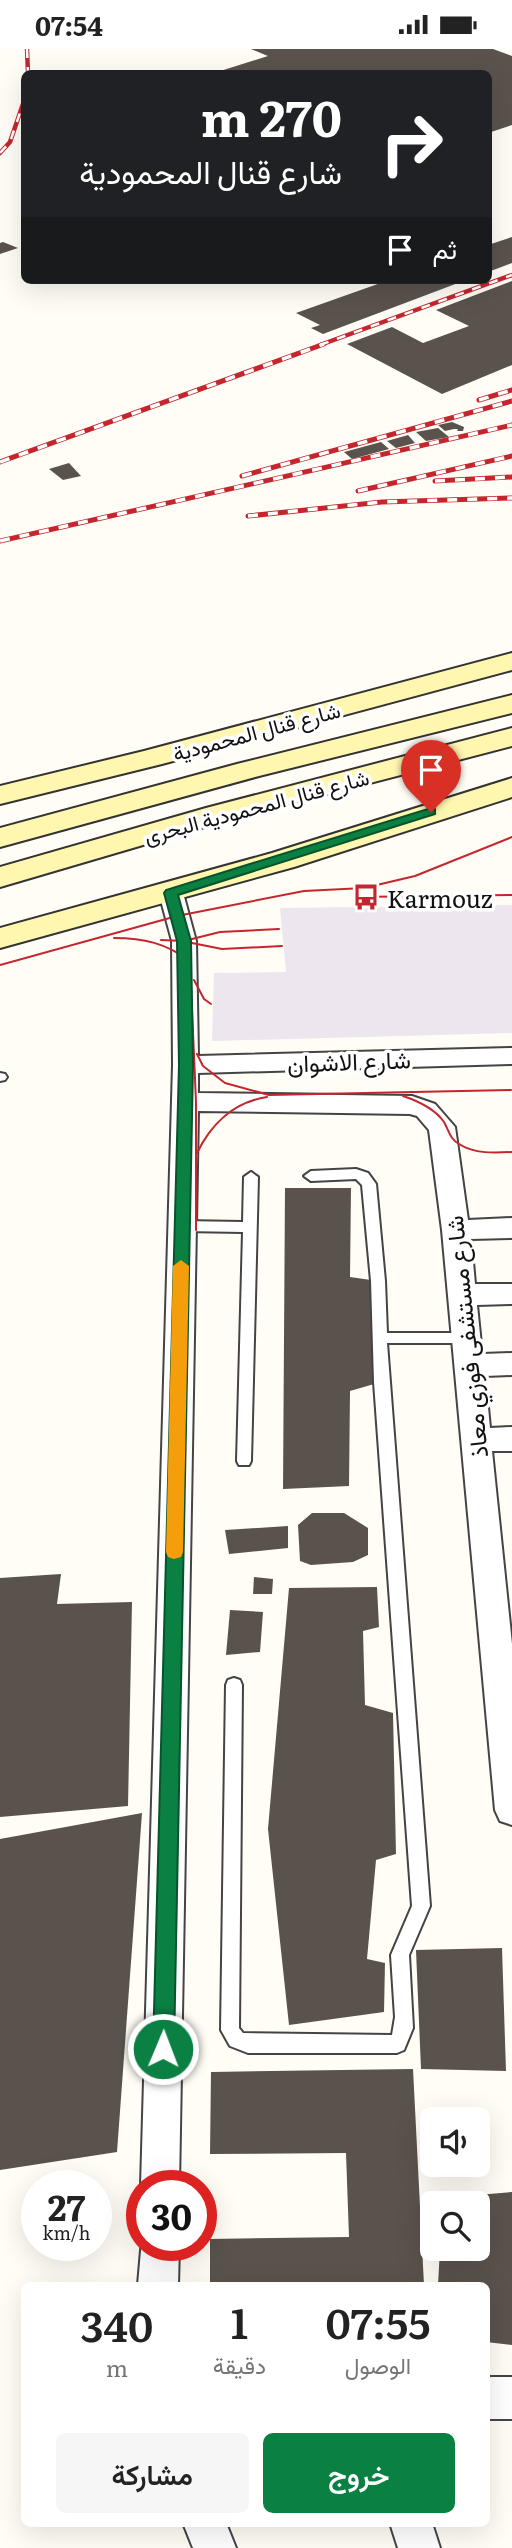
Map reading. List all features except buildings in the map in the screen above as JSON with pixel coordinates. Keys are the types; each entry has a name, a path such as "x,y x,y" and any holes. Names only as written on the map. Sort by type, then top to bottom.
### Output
{"main road":[{"name":"شارع قنال المحمودية","path":"0,795 152,758 512,661"},
{"name":"شارع قنال المحمودية البحرى","path":"0,838 248,770 512,704"},
{"name":"شارع قنال المحمودية البحرى","path":"0,877 217,814 512,737"},
{"path":"217,814 512,781"},
{"path":"0,938 171,893 512,787"}],"street":[{"path":"160,2170 186,1102 184,941 171,893"},
{"name":"شارع الاشوان","path":"186,1065 512,1056"},
{"path":"392,1059 398,1104"},
{"name":"شارع مستشفى فوزي معاذ","path":"186,1102 398,1104 426,1110 442,1128 456,1230 476,1440 502,1623 512,1810"},
{"path":"456,1230 512,1228"},
{"path":"462,1295 512,1294"},
{"path":"467,1351 512,1364"},
{"path":"476,1440 512,1439"},
{"path":"158,2282 159,2261"},
{"path":"490,2398 512,2398"},
{"path":"206,2527 215,2548"},
{"path":"412,2527 419,2548"}],"lane":[{"path":"234,1685 230,2030 237,2040 248,2045 397,2044 404,2033 399,1962 401,1945 416,1921 421,1906 379,1338 378,1281 367,1179 356,1174 311,1176"},
{"path":"244,1461 251,1177"},
{"path":"182,1226 250,1227"},
{"path":"379,1338 467,1351"}],"shaded area":[{"path":"512,905 512,1033 212,1041 214,973 286,972 280,908"}],"tram line":[{"path":"0,965 177,916 304,891 364,888 415,876 512,837"},
{"path":"355,897 512,895"},
{"path":"161,940 184,941 220,932 279,929"},
{"path":"114,938 154,943 173,950 190,962 196,1102 196,1230"},
{"path":"187,942 222,949 282,946"},
{"path":"194,980 204,999 211,1004"},
{"path":"197,1054 203,1066 225,1083 269,1095 511,1090"},
{"path":"403,1096 436,1113 454,1140 465,1147 485,1152 512,1152"},
{"path":"197,1153 209,1133 225,1116 244,1104 267,1097"}],"railway":[{"path":"27,49 28,70"},
{"path":"0,153 10,142 21,110"},
{"path":"492,282 512,275"},
{"path":"320,345 487,284"},
{"path":"0,462 324,344"},
{"path":"479,400 512,390"},
{"path":"242,476 512,401"},
{"path":"0,541 512,425"},
{"path":"358,491 512,456"},
{"path":"435,481 512,477"},
{"path":"248,516 382,502 512,498"}],"slow traffic":[{"path":"174,1552 181,1266"}],"place":[{"name":"Karmouz","path":"366,897"}],"route":[{"path":"163,2049 186,1065 184,941 171,893 431,812"}]}
